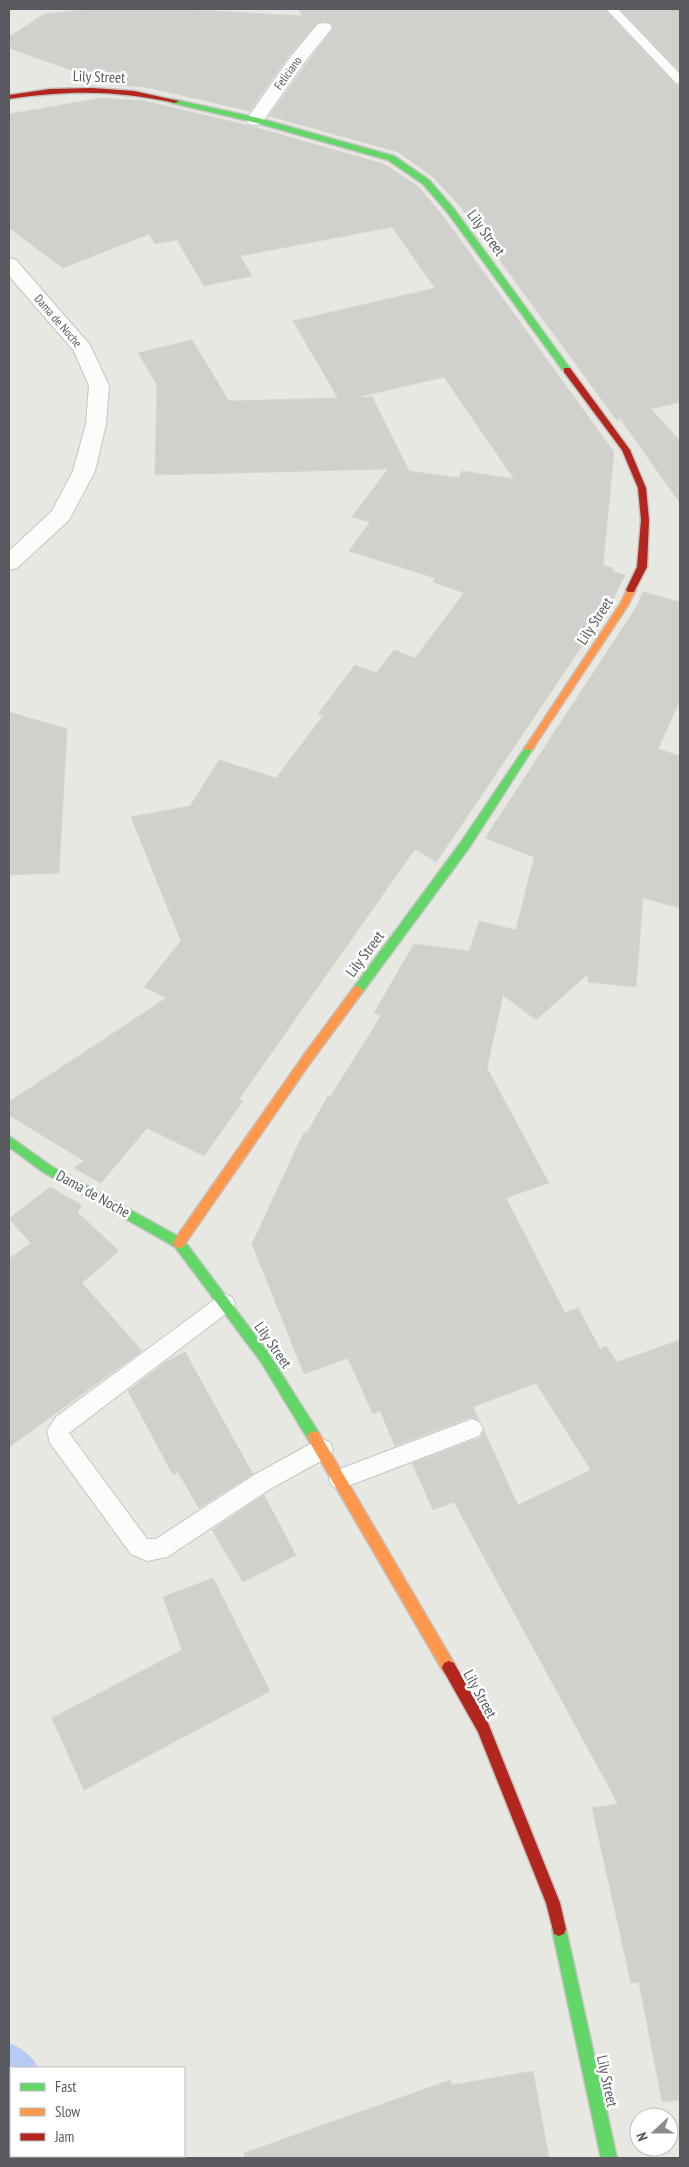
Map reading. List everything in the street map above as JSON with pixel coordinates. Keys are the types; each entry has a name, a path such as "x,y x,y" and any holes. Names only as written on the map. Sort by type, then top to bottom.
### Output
{"street":[{"name":"Feliciano","path":"255,120 298,59 324,28"},
{"name":"Lily Street","path":"9,97 32,92 86,90 145,94 255,120 391,158 426,182 451,211 626,450 642,488 645,520 642,567 624,606 465,845 307,1059 180,1243 265,1358 322,1449 483,1728 553,1903 609,2158"},
{"name":"Dama de Noche","path":"9,264 83,349 99,386 96,424 84,471 60,515 9,563"},
{"name":"Dama de Noche","path":"9,1141 48,1169 180,1243"}],"lane":[{"path":"612,9 680,81"},
{"path":"225,1303 63,1424 58,1431 58,1436 139,1547 147,1550 159,1549 262,1482 322,1449"},
{"path":"340,1479 472,1429"}],"building":[{"path":"95,9 179,9 303,16 298,9 604,9 675,84 680,86 680,402 651,409 680,441 680,503 619,417 618,422 460,206 433,177 398,152 269,116 333,29 332,23 324,21 317,23 290,54 250,111 145,87 112,85 9,48 9,37 44,14"},
{"path":"620,9 680,9 680,72"},
{"path":"102,98 145,101 251,126 384,164 419,187 443,216 614,452 603,565 613,568 612,571 625,575 611,603 436,862 415,849 239,1099 243,1101 204,1156 147,1128 101,1183 74,1168 84,1161 9,1115 9,1102 166,998 144,987 181,941 131,817 190,806 219,760 276,778 323,716 318,714 355,665 376,673 394,650 415,658 464,593 433,582 435,578 349,551 370,522 352,517 388,469 155,475 157,385 138,353 192,340 229,401 338,398 293,321 435,288 392,227 240,256 252,276 204,286 177,240 155,244 149,234 63,268 9,228 9,114","holes":["444,377 514,479 462,471 459,478 409,471 372,397 354,398"]},
{"path":"643,592 680,602 680,700 658,749 680,756 680,908 643,898 636,987 588,982 588,974 536,1020 503,995 487,1068 549,1183 506,1198 565,1313 578,1308 600,1349 606,1346 617,1362 680,1340 680,2100 662,2102 639,1982 631,1983 592,1808 618,1804 454,1502 433,1510 412,1463 480,1438 484,1431 518,1505 591,1470 536,1383 473,1407 479,1420 471,1417 395,1446 380,1411 373,1414 348,1358 304,1374 252,1244 304,1132 307,1133 328,1096 330,1097 381,1016 374,1013 414,944 469,951 479,921 516,930 534,857 485,838 637,606"},
{"path":"9,712 67,729 59,873 9,875"},
{"path":"50,1187 82,1205 77,1212 119,1251 82,1283 142,1351 9,1447 9,1259 31,1243 9,1219"},
{"path":"185,1352 253,1474 199,1508 178,1472 173,1475 128,1391 167,1361"},
{"path":"264,1495 296,1555 243,1582 212,1530"},
{"path":"213,1578 270,1691 84,1790 52,1718 182,1650 163,1597"},
{"path":"533,2071 549,2158 245,2158 244,2153 450,2080 452,2085"}],"waterway":[{"path":"9,2052 28,2067"}],"traffic: fast":[{"path":"175,101 255,120 391,158 426,182 451,211 567,370"},
{"path":"358,990 465,845 529,748"},
{"path":"9,1141 47,1169 179,1243 265,1358 314,1437"},
{"path":"559,1929 609,2158"}],"traffic: slow":[{"path":"529,748 624,605 631,590"},
{"path":"179,1243 307,1059 358,990"},
{"path":"314,1437 449,1668"}],"traffic: jam":[{"path":"9,97 50,91 92,90 134,93 175,101"},
{"path":"567,370 626,450 642,488 645,520 642,567 631,590"},
{"path":"449,1668 483,1728 553,1903 559,1929"}]}
